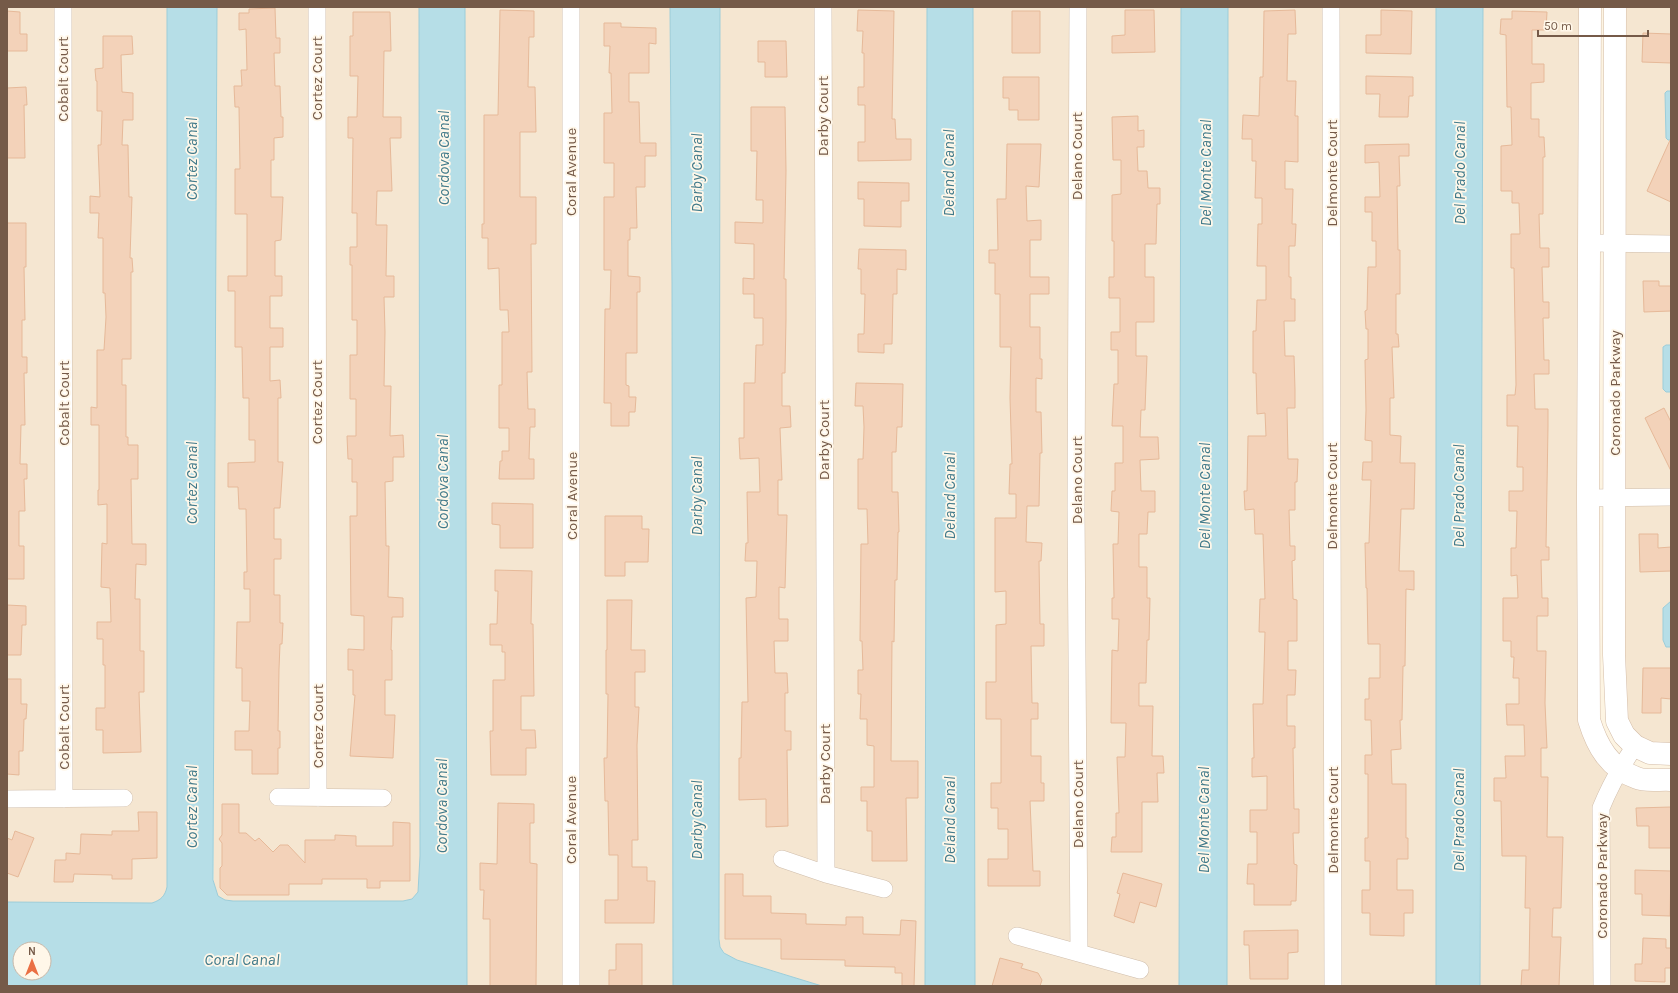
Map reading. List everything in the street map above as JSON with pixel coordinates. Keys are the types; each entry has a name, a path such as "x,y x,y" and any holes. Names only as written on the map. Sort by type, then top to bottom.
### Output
{"street":[{"name":"Cobalt Court","path":"63,7 64,798"},
{"name":"Cortez Court","path":"317,7 318,798"},
{"name":"Coral Avenue","path":"571,7 571,986"},
{"name":"Darby Court","path":"824,7 826,874"},
{"name":"Delano Court","path":"1078,7 1076,508 1079,953"},
{"name":"Delmonte Court","path":"1331,7 1333,986"},
{"name":"Coronado Parkway","path":"1590,7 1588,498 1589,720 1595,739 1605,756 1619,769"},
{"name":"Coronado Parkway","path":"1602,986 1601,808 1619,769 1635,746 1624,735 1617,721 1614,655 1615,7"},
{"path":"1590,243 1671,244"},
{"path":"1588,498 1671,497"},
{"path":"1635,746 1650,753 1671,754"},
{"path":"1619,769 1638,779 1671,780"},
{"path":"278,797 383,798"},
{"path":"7,799 124,798"},
{"path":"782,859 826,874 884,889"},
{"path":"1017,936 1140,970"}],"shaded area":[{"path":"7,7 167,7 167,887 166,893 163,897 152,903 7,902"},
{"path":"217,7 419,7 420,856 418,892 412,899 403,901 233,901 225,900 218,896 214,886 214,383"},
{"path":"465,7 670,7 673,986 467,986"},
{"path":"720,7 927,7 925,986 822,986 737,960 728,956 720,947 718,913 720,718"},
{"path":"973,7 1181,7 1179,986 975,986"},
{"path":"1228,7 1436,7 1436,986 1227,986"},
{"path":"1483,7 1583,7 1589,743 1671,788 1671,986 1480,986"},
{"path":"1623,7 1671,7 1671,91 1667,91 1665,93 1666,138 1671,140 1671,345 1666,345 1663,347 1663,389 1666,392 1671,392 1671,601 1663,608 1663,640 1666,647 1671,647 1671,745 1652,745 1639,739 1625,718"}],"water":[{"path":"167,7 217,7 213,880 218,896 225,900 233,901 403,901 412,899 418,892 420,856 419,7 465,7 467,986 7,986 7,902 152,903 162,897 167,887"},
{"name":"Darby Canal","path":"670,7 720,7 720,947 724,953 737,960 822,986 673,986"},
{"name":"Deland Canal","path":"927,7 973,7 975,986 925,986"},
{"name":"Del Monte Canal","path":"1181,7 1228,7 1227,986 1179,986"},
{"name":"Del Prado Canal","path":"1436,7 1483,7 1480,986 1436,986"},
{"path":"1667,91 1671,91 1671,140 1666,138 1665,93"},
{"path":"1666,345 1671,345 1671,392 1666,392 1663,389 1663,347"},
{"path":"1671,601 1671,647 1666,647 1663,640 1663,608"}],"building":[{"path":"275,8 276,38 280,38 280,53 274,53 275,86 280,86 283,137 274,138 274,160 271,160 271,197 283,197 281,240 275,241 275,276 282,276 282,296 270,296 270,328 283,328 283,347 270,347 270,381 280,380 281,398 278,398 278,462 283,462 280,508 274,508 274,539 281,539 281,559 274,559 274,595 280,595 280,623 283,623 279,669 278,731 280,731 280,748 278,748 278,774 252,774 252,750 235,750 235,731 249,731 250,701 242,701 242,668 236,668 237,622 250,622 250,589 244,589 244,572 247,572 246,509 239,509 238,487 228,487 228,463 255,462 255,440 249,440 249,398 243,398 242,347 235,347 235,291 228,291 228,276 247,276 247,214 235,214 235,169 240,169 239,107 235,107 234,86 242,86 241,70 247,70 246,29 239,30 239,13 249,13 249,9"},
{"path":"500,10 534,11 534,37 529,37 528,87 535,87 536,132 520,132 520,197 536,197 536,244 531,244 532,372 527,372 528,409 535,409 535,427 530,427 529,459 534,459 534,479 499,479 502,451 509,451 509,428 499,428 499,385 502,385 502,332 509,332 508,310 500,310 499,268 488,269 488,238 482,238 482,224 484,224 484,115 498,115"},
{"path":"858,10 894,11 892,119 895,119 896,139 911,139 911,160 858,161 858,142 865,142 865,105 858,105 858,87 864,87 864,53 862,53 863,31 857,31"},
{"path":"1125,10 1154,10 1155,52 1112,53 1112,36 1125,35"},
{"path":"1295,10 1296,34 1288,34 1287,81 1296,81 1295,116 1298,116 1298,162 1285,161 1285,189 1293,189 1292,224 1296,224 1295,246 1289,246 1289,277 1291,277 1291,299 1295,299 1295,321 1284,321 1285,356 1294,356 1295,390 1295,408 1287,408 1288,459 1298,459 1297,482 1295,482 1295,510 1289,510 1290,546 1295,546 1295,560 1292,561 1293,599 1297,600 1297,641 1288,641 1288,670 1296,670 1295,695 1287,695 1287,726 1295,726 1295,748 1293,748 1294,809 1299,809 1299,833 1293,833 1294,864 1297,865 1296,901 1291,901 1291,905 1254,905 1254,884 1247,884 1248,864 1257,864 1257,832 1250,832 1250,810 1267,810 1267,776 1252,777 1252,758 1254,758 1253,704 1263,704 1265,632 1259,632 1260,599 1265,599 1263,534 1255,534 1254,509 1245,510 1244,491 1247,491 1248,436 1266,436 1265,413 1257,414 1256,373 1253,373 1253,331 1256,331 1257,300 1266,300 1266,266 1257,266 1258,224 1262,224 1262,198 1255,198 1256,161 1252,161 1252,139 1242,139 1243,115 1259,116 1260,77 1263,77 1264,11"},
{"path":"1381,10 1412,11 1411,54 1366,53 1366,35 1381,35"},
{"path":"7,11 20,12 20,34 27,34 27,51 7,51"},
{"path":"1012,11 1040,11 1040,53 1012,53"},
{"path":"1512,11 1547,12 1546,30 1532,30 1532,64 1544,64 1544,82 1531,83 1531,119 1539,119 1539,137 1544,137 1545,157 1543,157 1543,214 1539,214 1540,248 1549,248 1549,267 1542,267 1543,302 1549,302 1549,318 1543,318 1544,360 1549,360 1549,374 1534,374 1535,409 1548,409 1546,547 1549,547 1549,560 1541,560 1542,598 1548,598 1548,616 1537,616 1537,651 1546,651 1545,703 1547,748 1541,748 1541,777 1548,777 1547,837 1563,837 1561,908 1553,908 1552,937 1561,937 1559,986 1521,986 1522,970 1529,970 1530,908 1525,908 1526,856 1502,856 1501,801 1494,801 1494,778 1506,778 1505,756 1525,756 1524,725 1507,725 1506,704 1519,704 1519,678 1513,678 1514,657 1511,657 1511,641 1503,641 1503,598 1518,598 1517,575 1511,576 1511,548 1516,548 1517,511 1509,511 1509,491 1523,491 1523,467 1517,467 1518,426 1507,426 1507,395 1515,395 1516,385 1514,268 1511,268 1511,234 1520,234 1519,203 1512,203 1512,191 1501,191 1501,146 1512,145 1511,107 1507,107 1506,35 1500,34 1501,19 1512,19"},
{"path":"353,12 390,12 391,51 384,51 383,117 401,117 401,138 390,138 392,191 377,191 376,225 387,225 386,276 394,276 394,297 384,297 384,386 391,386 390,436 403,435 404,457 393,457 393,481 385,482 386,546 389,546 388,597 403,598 403,617 392,617 392,680 385,680 385,715 395,715 393,758 350,756 355,695 353,695 353,670 348,670 348,649 364,650 364,616 351,615 350,516 357,516 357,482 352,482 352,459 348,459 347,436 356,436 356,399 350,399 350,355 357,355 357,320 352,320 352,265 350,265 350,247 357,247 357,213 352,213 353,138 348,138 348,117 357,117 358,76 350,76 350,36 353,36"},
{"path":"604,23 621,23 621,27 656,28 656,44 649,43 649,73 629,73 629,102 639,102 640,143 656,143 656,156 645,156 645,187 636,187 637,228 630,228 630,240 628,240 628,276 640,277 640,292 637,292 637,353 626,353 626,385 629,386 629,397 636,397 635,412 629,412 629,426 611,426 611,403 604,403 605,309 610,309 611,270 604,270 604,197 614,197 614,163 604,163 604,113 612,113 611,73 609,73 610,46 604,46"},
{"path":"1643,33 1671,34 1671,63 1642,62"},
{"path":"103,36 132,36 133,54 121,55 122,92 133,93 133,120 123,120 122,145 128,145 129,197 132,197 130,258 132,258 133,272 131,272 131,359 122,359 122,385 126,385 126,437 128,437 128,445 138,445 138,479 131,479 132,544 146,544 146,565 136,564 135,599 140,599 140,651 144,651 144,692 139,692 141,752 103,753 103,730 96,730 96,708 105,708 105,665 103,665 103,639 97,639 97,622 111,622 110,588 101,587 102,543 107,544 107,504 98,505 99,425 91,425 91,407 97,408 97,350 104,350 106,317 105,293 103,293 103,238 98,238 99,213 90,213 90,196 100,197 98,145 101,145 102,111 97,111 97,81 95,69 103,68"},
{"path":"758,41 786,41 787,77 765,77 765,62 758,62"},
{"path":"1366,76 1413,77 1413,96 1409,96 1408,117 1379,117 1380,94 1366,94"},
{"path":"1003,77 1039,77 1039,120 1018,120 1018,110 1009,110 1009,98 1003,98"},
{"path":"26,87 27,105 24,105 25,158 7,158 7,88"},
{"path":"751,107 785,107 786,171 784,279 786,279 786,319 785,373 782,373 782,406 790,406 791,427 780,428 782,480 778,480 778,515 787,515 785,588 779,587 779,619 788,619 788,641 774,641 775,673 787,673 788,693 785,693 785,731 791,731 791,750 787,750 788,826 766,827 766,799 739,800 739,758 741,758 742,702 748,702 746,598 756,597 757,561 745,561 746,543 748,543 747,492 760,492 759,458 740,459 739,438 744,438 744,383 755,383 756,345 763,345 763,318 754,318 754,294 743,294 743,278 754,279 754,244 735,243 735,222 763,223 763,200 756,200 757,151 751,151"},
{"path":"1138,116 1138,131 1144,130 1144,147 1137,147 1138,171 1147,171 1148,188 1160,188 1160,204 1157,204 1156,244 1145,244 1145,277 1154,277 1154,322 1136,322 1136,356 1147,356 1145,410 1141,410 1140,437 1158,437 1159,459 1140,460 1141,491 1155,491 1155,512 1148,512 1147,534 1139,534 1139,567 1147,567 1147,598 1150,598 1146,683 1139,683 1139,706 1153,706 1152,756 1163,756 1164,773 1157,773 1158,802 1142,802 1142,852 1111,852 1112,837 1116,837 1116,813 1119,813 1117,757 1125,757 1126,723 1111,723 1112,650 1118,651 1119,619 1112,619 1112,598 1114,598 1113,544 1118,544 1119,512 1111,511 1112,491 1115,491 1115,463 1123,463 1123,426 1112,426 1114,384 1118,384 1118,350 1111,350 1111,332 1120,332 1120,298 1109,298 1109,277 1114,277 1112,195 1121,194 1121,160 1113,160 1112,117"},
{"path":"1671,138 1671,202 1647,191"},
{"path":"1007,144 1041,144 1039,187 1026,186 1027,221 1041,220 1041,240 1030,240 1030,277 1049,277 1049,294 1030,294 1030,327 1040,327 1040,359 1042,359 1042,379 1036,378 1036,412 1041,412 1042,453 1040,453 1039,506 1027,506 1026,542 1042,543 1041,561 1039,561 1040,624 1044,624 1044,646 1031,646 1032,703 1038,703 1038,719 1031,719 1031,756 1041,756 1041,783 1044,783 1044,801 1030,801 1033,871 1040,871 1040,886 988,886 988,859 1008,859 1008,829 998,829 998,808 991,808 991,783 1001,783 1001,719 986,719 986,682 996,682 996,625 1006,624 1006,591 995,592 995,518 1016,518 1016,494 1009,494 1010,464 1012,464 1010,398 1011,347 1000,347 1000,294 995,294 995,263 989,263 989,250 998,250 997,199 1006,199"},
{"path":"1409,144 1409,156 1399,156 1400,186 1397,186 1398,250 1400,250 1400,294 1396,294 1396,334 1398,334 1399,347 1392,347 1394,398 1390,398 1390,435 1401,436 1400,463 1415,463 1414,509 1401,509 1399,571 1414,571 1414,590 1406,589 1405,666 1403,666 1402,720 1400,720 1401,749 1391,750 1392,784 1406,784 1406,838 1408,838 1408,859 1397,859 1397,890 1413,890 1413,913 1404,913 1404,936 1370,935 1370,913 1362,913 1362,890 1370,890 1370,861 1365,861 1365,838 1368,838 1368,774 1365,774 1365,755 1372,755 1371,720 1365,720 1365,699 1369,699 1369,678 1380,678 1380,644 1368,644 1365,543 1369,543 1371,480 1362,480 1363,462 1372,462 1372,441 1365,440 1365,360 1368,359 1368,329 1366,329 1365,311 1367,310 1368,267 1376,267 1376,241 1372,241 1372,212 1365,212 1365,197 1380,197 1379,162 1365,163 1365,145"},
{"path":"858,182 909,183 909,201 901,201 901,227 864,226 864,199 858,199"},
{"path":"7,223 26,223 26,267 24,267 25,320 22,320 22,357 27,357 27,373 24,373 25,425 21,425 20,464 27,464 27,479 24,479 25,511 19,511 19,546 24,546 24,579 7,579"},
{"path":"859,249 906,250 906,270 897,269 897,294 893,294 892,344 884,344 884,353 858,352 858,334 864,334 865,294 861,294 861,269 858,269"},
{"path":"1643,281 1659,281 1659,286 1671,286 1671,311 1644,312"},
{"path":"856,383 903,384 902,427 897,427 896,452 892,452 892,492 898,492 899,532 897,580 895,580 894,642 892,641 891,761 918,761 918,798 906,798 907,861 872,861 872,831 867,831 867,801 861,801 861,787 874,787 874,746 867,745 867,719 860,719 861,694 858,694 858,670 863,670 862,641 860,641 861,544 868,544 867,509 858,509 858,459 863,459 864,427 863,406 855,406"},
{"path":"1664,408 1671,422 1671,471 1645,418"},
{"path":"492,503 533,504 533,548 500,548 500,525 492,524"},
{"path":"605,516 642,516 642,529 649,529 648,562 625,562 625,576 605,576"},
{"path":"1639,534 1658,534 1658,548 1671,547 1671,571 1640,572"},
{"path":"495,570 532,571 531,624 533,624 534,696 521,696 521,730 535,730 536,748 526,748 526,775 491,775 490,731 493,731 493,680 505,680 505,652 502,652 502,645 490,645 490,624 497,624 498,591 495,591"},
{"path":"607,600 632,600 631,650 645,650 645,672 635,672 635,707 639,707 637,745 638,840 632,840 632,867 647,867 647,881 655,881 654,923 605,923 605,900 618,900 618,855 609,855 608,801 605,801 604,758 607,758 608,694 606,694"},
{"path":"7,605 26,606 26,625 22,625 21,655 7,655"},
{"path":"1643,668 1671,668 1671,699 1661,698 1661,713 1642,713"},
{"path":"7,679 21,679 21,704 27,704 26,719 24,719 23,751 19,751 19,775 7,774"},
{"path":"498,803 534,804 534,823 530,823 530,863 537,864 536,986 490,986 490,919 483,919 484,890 480,890 480,863 497,864"},
{"path":"222,804 239,804 239,833 246,833 255,841 259,838 273,852 280,845 288,845 305,863 305,840 335,840 335,835 356,836 356,846 393,846 393,822 410,823 410,881 380,881 380,888 367,888 367,879 322,879 322,884 289,884 289,895 227,895 220,888 222,843 219,839 222,835"},
{"path":"1671,807 1671,848 1649,848 1649,826 1637,826 1636,808"},
{"path":"138,812 157,812 157,858 132,859 132,879 112,879 112,875 74,874 73,882 54,882 55,860 66,860 66,853 80,854 81,834 112,835 112,831 139,831"},
{"path":"15,831 34,838 18,877 7,873 7,838 12,840"},
{"path":"1635,870 1671,871 1670,916 1642,915 1642,894 1635,894"},
{"path":"1123,873 1162,884 1156,907 1140,902 1134,923 1114,916 1120,894 1117,893"},
{"path":"725,874 743,874 743,896 771,896 771,913 806,914 806,924 846,925 846,917 863,917 863,934 900,935 901,920 916,921 914,986 902,986 902,973 895,973 895,967 845,966 845,960 781,959 781,939 725,939"},
{"path":"1298,930 1298,952 1288,953 1288,979 1250,979 1249,945 1244,945 1244,931"},
{"path":"1643,938 1666,939 1666,948 1671,948 1671,968 1665,968 1665,982 1635,981 1635,964 1642,964"},
{"path":"616,944 642,944 642,986 609,986 609,970 616,970"},
{"path":"1000,958 1023,964 1021,968 1038,973 1042,980 1040,986 992,986"}],"water label":[{"name":"Cordova Canal","path":"443,158"},
{"name":"Cortez Canal","path":"191,159"},
{"name":"Cordova Canal","path":"442,482"},
{"name":"Cortez Canal","path":"191,483"},
{"name":"Cordova Canal","path":"441,806"},
{"name":"Cortez Canal","path":"191,807"},
{"name":"Coral Canal","path":"242,959"}]}
